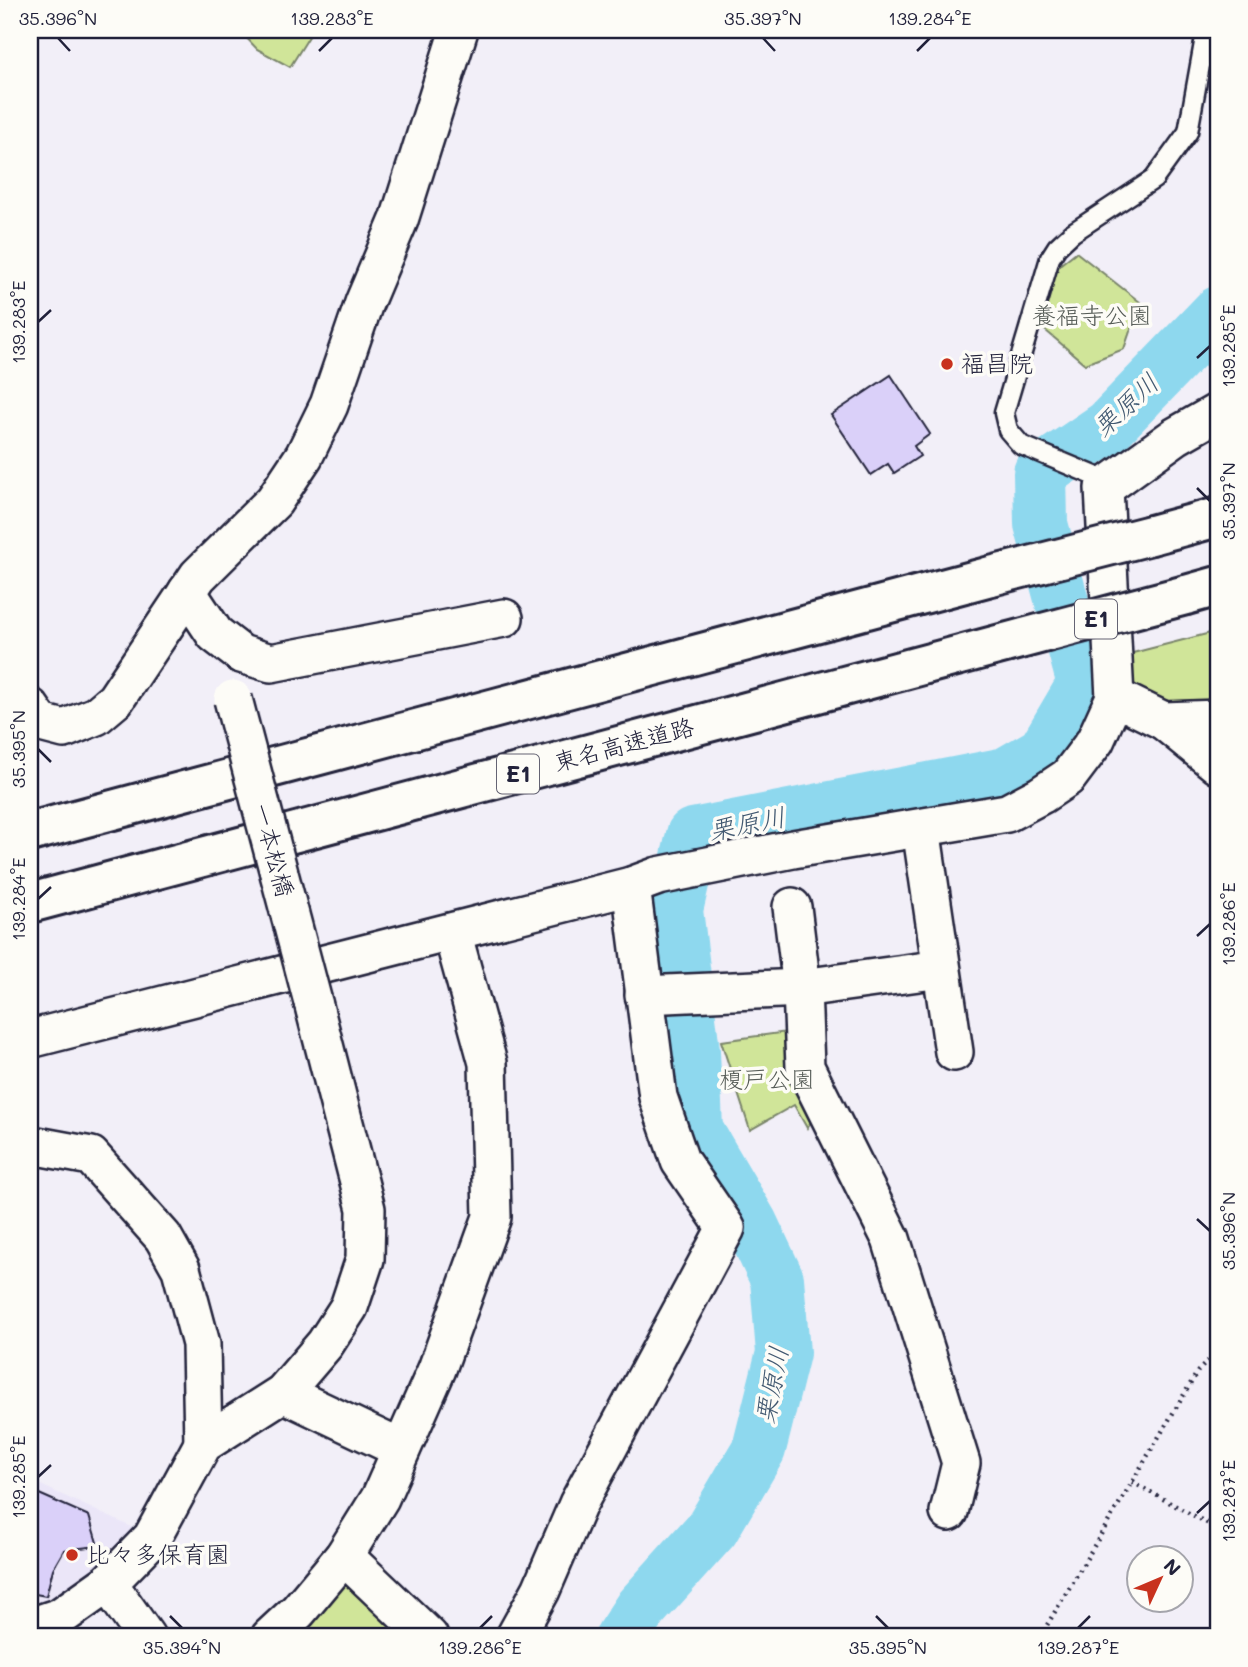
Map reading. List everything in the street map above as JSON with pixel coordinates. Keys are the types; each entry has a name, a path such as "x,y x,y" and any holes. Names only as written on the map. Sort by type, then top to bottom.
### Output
{"highway":[{"path":"30,832 1218,517"},
{"name":"東名高速道路","path":"30,903 1202,590"}],"street":[{"path":"30,708 41,723 64,729 96,716 115,700 198,576 274,501 304,456 329,405 364,303 399,220 459,30"},
{"path":"30,1040 645,881 793,849 1007,813 1068,777 1095,741 1115,697 1102,483 1218,412"},
{"path":"187,592 215,634 241,654 271,663 504,618"},
{"name":"一本松橋","path":"203,1444 283,1393 326,1344 349,1307 365,1259 366,1209 215,634"},
{"path":"1115,697 1164,721 1218,765"},
{"path":"1164,721 1218,719"},
{"path":"921,828 954,1052"},
{"path":"516,1637 541,1590 578,1504 726,1228 680,1161 658,1097 654,994 645,881"},
{"path":"792,907 802,988 805,1068 891,1239 961,1463 949,1512"},
{"path":"270,1637 298,1611 344,1556 380,1498 436,1369 492,1217 488,1063 452,932"},
{"path":"654,994 802,988 941,969"},
{"path":"30,1147 91,1156 163,1237 181,1269 201,1344 203,1444 152,1538 108,1583 60,1616 30,1627"},
{"path":"283,1393 401,1449"},
{"path":"344,1556 429,1637"},
{"path":"108,1583 146,1637"}],"lane":[{"path":"1102,483 1021,445 1007,430 1004,414 1050,258 1072,233 1154,179 1188,132 1204,43"}],"path":[{"path":"1040,1637 1198,1371 1218,1351"},
{"path":"1132,1482 1218,1529"}],"shaded area":[{"name":"比々多保育園","path":"30,1480 140,1531 86,1580 30,1611"}],"green space":[{"path":"239,30 313,30 290,67 257,49"},
{"name":"養福寺公園","path":"1076,252 1140,302 1124,349 1085,364 1039,325 1057,267"},
{"path":"1218,631 1218,697 1162,711 1134,695 1125,655"},
{"name":"榎戸公園","path":"794,1031 815,1115 807,1128 794,1105 750,1130 721,1041"},
{"path":"352,1580 413,1637 293,1637 340,1581"}],"building":[{"path":"891,375 930,434 914,446 920,456 894,473 888,464 871,475 831,415"},
{"path":"30,1490 89,1516 98,1546 64,1550 53,1569 46,1596 30,1593"}],"waterway":[{"name":"栗原川","path":"622,1637 641,1608 712,1529 759,1449 783,1353 777,1279 751,1224 696,1130 693,1051 676,910 693,835 1006,774 1044,752 1084,684 1041,524 1040,473 1109,426 1218,313"}],"place":[{"name":"福昌院","path":"947,364"},
{"name":"比々多保育園","path":"72,1555"}]}
